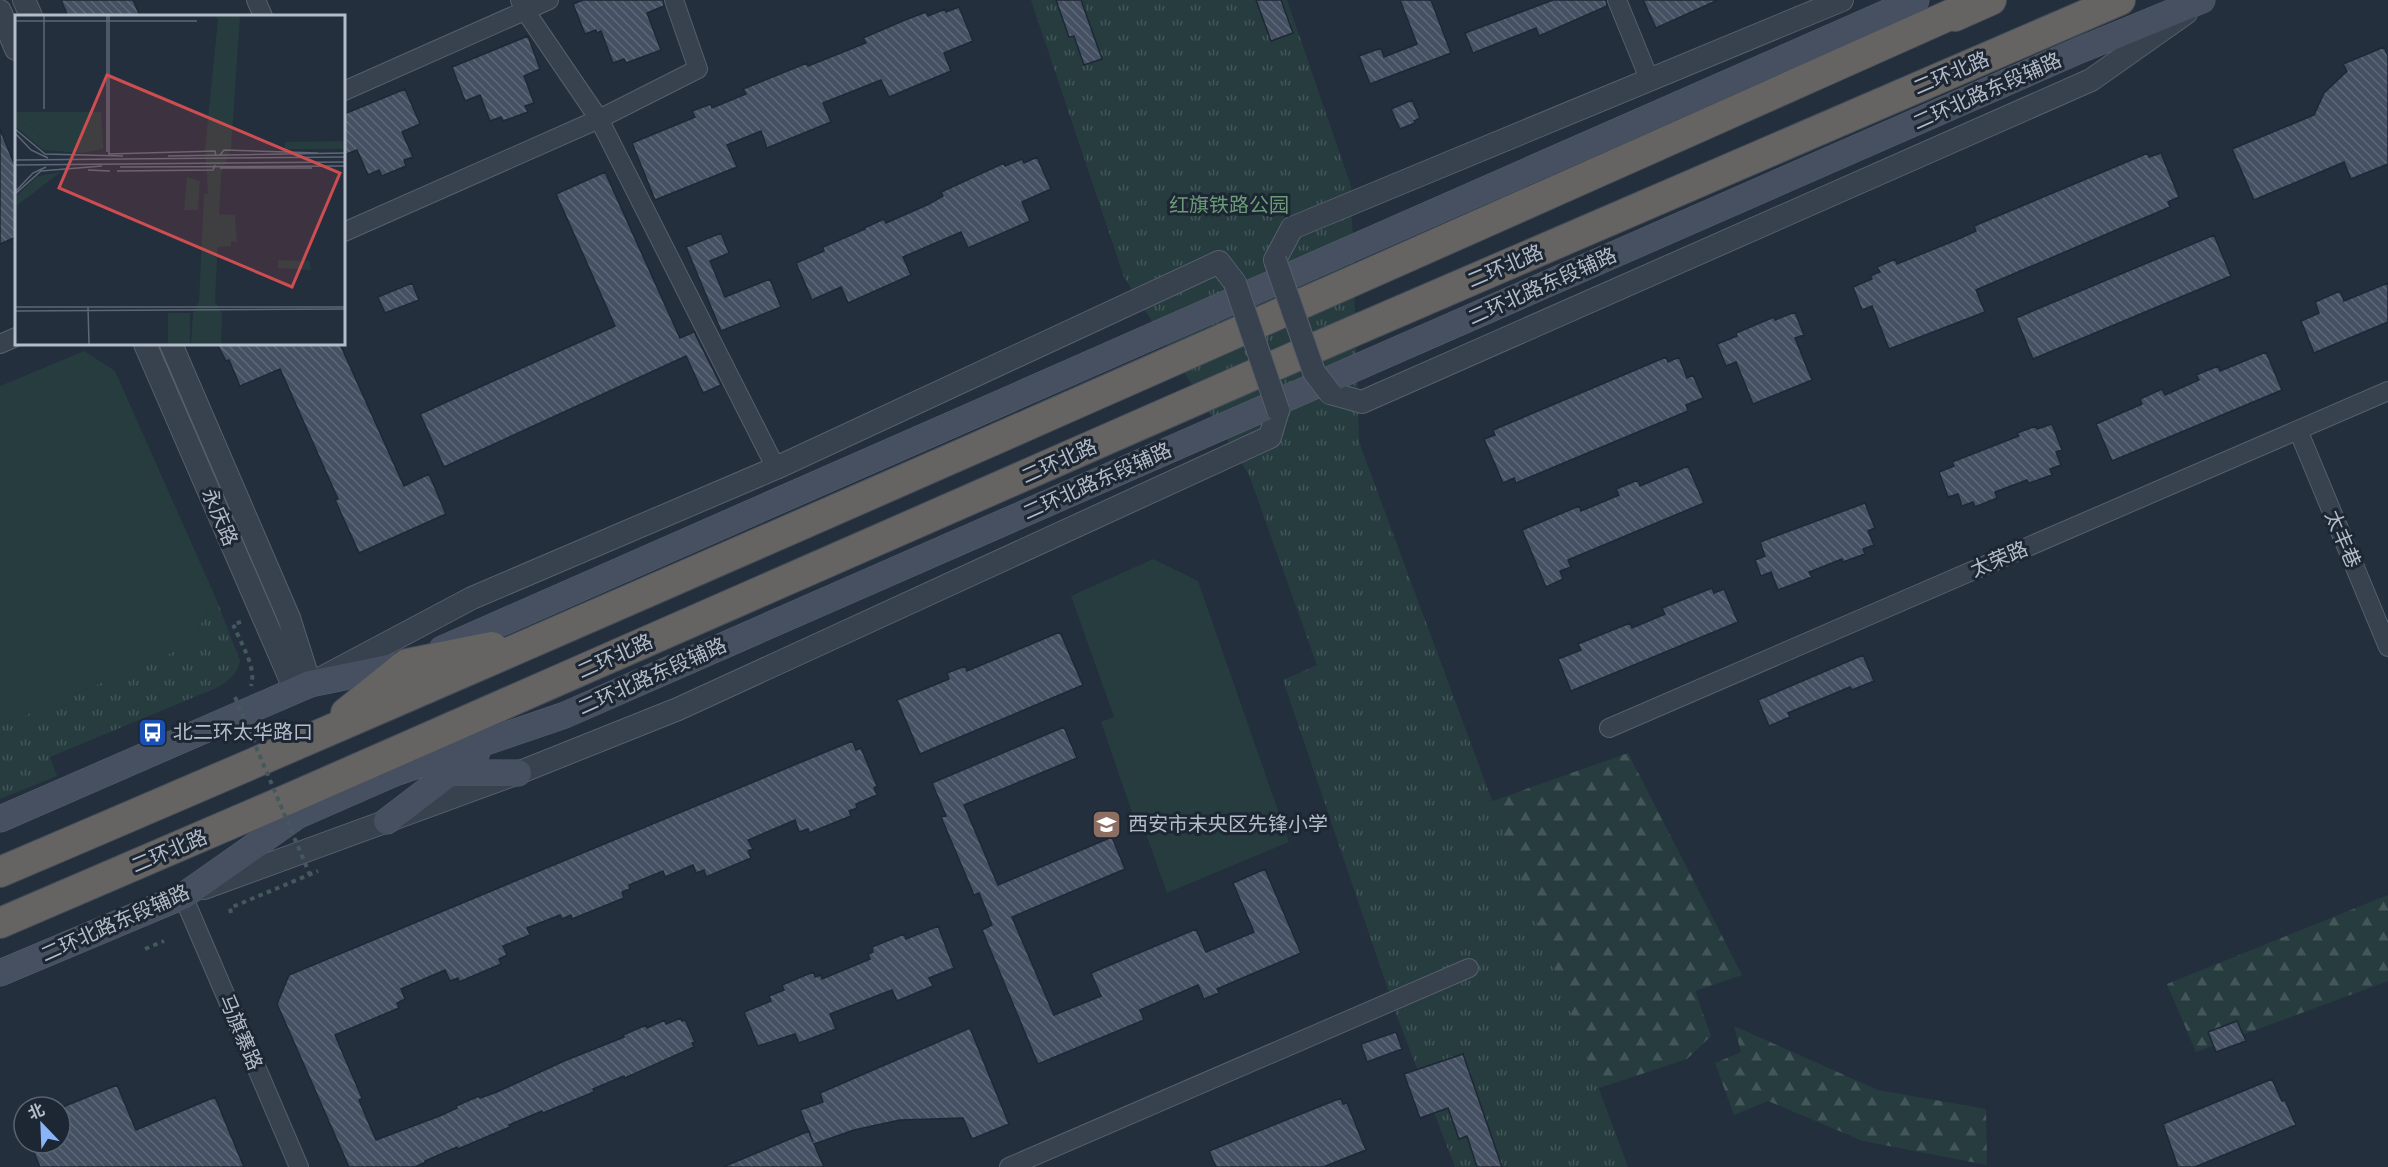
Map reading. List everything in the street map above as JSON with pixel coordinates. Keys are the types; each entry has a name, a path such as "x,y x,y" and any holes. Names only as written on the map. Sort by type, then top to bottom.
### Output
{"highway":[{"path":"0,872 548,636 1952,14 1955,16 1991,0"},
{"name":"二环北路","path":"0,923 2120,0"},
{"path":"315,737 407,664 548,636"},
{"path":"297,816 337,778 395,773"}],"main road":[{"path":"0,819 303,687 407,664 1916,0"},
{"name":"二环北路东段辅路","path":"0,973 183,896 297,816 395,773 565,715 2069,55 2204,0"},
{"path":"387,821 494,739"},
{"path":"395,773 518,773"}],"street":[{"path":"24,0 31,15"},
{"path":"256,0 263,15"},
{"path":"345,91 523,6 549,0"},
{"path":"345,232 599,119 698,69 674,0"},
{"path":"1617,0 1650,81"},
{"path":"1842,0 1292,228 1275,260 1314,372 1330,393 1362,402 2091,80 2204,0"},
{"path":"523,6 599,119 776,468"},
{"path":"0,11 15,47"},
{"path":"183,896 518,773 678,709 1270,437 1278,410 1235,283 1219,262 776,468 472,598 303,687"},
{"path":"0,344 15,337"},
{"name":"永庆路","path":"145,345 303,687"},
{"name":"永庆路","path":"171,345 289,618 303,687"},
{"name":"太荣路","path":"1609,728 2388,391"},
{"name":"太丰巷","path":"2298,430 2388,647"},
{"name":"马旗寨路","path":"183,896 299,1167"},
{"path":"1009,1167 1469,968"}],"path":[{"path":"233,624 252,670 253,679 245,694 235,697 310,874"},
{"path":"231,913 230,908 328,867"},
{"path":"145,949 164,941"}],"green space":[{"name":"红旗铁路公园","path":"1031,0 1287,0 1351,186 1359,442 1628,1167 1455,1167 1398,1019 1283,680 1317,665 1249,475 1124,277"},
{"path":"84,351 115,371 215,596 190,645 0,726 0,386"},
{"path":"1153,559 1198,581 1289,842 1167,893 1139,814 1133,815 1101,722 1114,717 1071,596"},
{"path":"215,596 240,661 231,678 216,688 50,757 57,776 0,799 0,726 190,645"},
{"path":"1628,753 1742,975 1695,991 1711,1036 1687,1059 1593,1090 1453,815"},
{"path":"2388,895 2388,981 2196,1052 2167,984"},
{"path":"1734,1026 1878,1090 1986,1109 1987,1165 1863,1141 1768,1101 1734,1115 1715,1063 1741,1052"}],"building":[{"path":"61,0 133,0 140,15 68,15"},
{"path":"583,0 663,0 664,6 647,13 661,50 626,63 624,59 613,63 601,31 597,33 596,30 585,34 573,4"},
{"path":"1056,0 1081,0 1102,59 1084,65 1074,36 1069,37"},
{"path":"1256,0 1281,0 1293,33 1271,41"},
{"path":"1400,0 1431,0 1451,53 1370,84 1359,56 1381,48 1384,57 1417,44"},
{"path":"1553,0 1606,0 1607,6 1539,36 1536,28 1473,53 1465,33"},
{"path":"1643,0 1718,0 1656,28"},
{"path":"959,7 973,41 944,53 951,71 889,97 881,80 823,103 831,122 767,148 761,131 727,145 737,167 655,200 632,143 695,117 692,111 711,104 712,108 746,94 743,89 807,63 808,66 866,43 863,38 905,20 926,12 928,16 945,9 946,12"},
{"path":"528,36 540,69 524,76 534,103 525,106 528,112 503,121 501,117 490,121 480,95 465,101 452,67"},
{"path":"2384,47 2388,56 2388,164 2351,179 2344,162 2254,200 2232,149 2314,115 2324,93 2347,71 2343,64"},
{"path":"405,89 420,124 402,132 413,157 404,160 406,166 382,176 379,170 368,175 357,150 345,155 345,114"},
{"path":"1412,100 1420,118 1414,121 1415,123 1400,129 1391,109"},
{"path":"0,129 15,166 15,237 0,244"},
{"path":"2148,153 2149,157 2161,153 2179,197 2168,202 2170,207 1976,290 1985,312 1889,349 1872,306 1862,310 1853,287 1872,279 1870,276 1880,272 1877,267 1895,259 1897,264 1956,240 1976,231 1974,226"},
{"path":"1037,157 1051,189 1022,202 1030,221 968,248 961,232 903,257 911,275 848,303 841,287 812,300 796,263 824,251 823,247 884,219 886,223 929,204 943,196 941,192 1004,163 1005,166 1022,159 1024,163"},
{"path":"605,172 680,338 694,332 721,385 703,393 686,356 444,467 420,414 615,326 556,194"},
{"path":"721,233 729,253 710,261 725,297 770,279 781,307 721,331 686,247"},
{"path":"2214,235 2231,276 2033,359 2016,318"},
{"path":"412,283 419,300 385,313 378,297"},
{"path":"2388,283 2388,322 2314,353 2301,321 2319,313 2315,302 2340,291 2344,301"},
{"path":"1795,312 1804,335 1795,338 1812,380 1753,404 1736,362 1726,366 1717,344 1737,336 1736,333 1774,317 1775,320"},
{"path":"218,345 340,345 404,486 429,474 446,514 359,553 335,500 338,499 280,369 240,386 229,360 226,361"},
{"path":"2266,352 2282,390 2112,461 2096,424 2142,404 2140,399 2162,389 2165,395 2199,380 2196,375 2218,366 2220,371"},
{"path":"1666,357 1668,362 1679,357 1687,378 1693,375 1703,398 1686,405 1688,411 1516,483 1514,478 1503,483 1484,439 1495,435 1493,430"},
{"path":"2052,424 2062,450 2056,452 2061,465 2050,469 2052,475 2029,483 2027,480 1995,492 1997,498 1975,507 1973,502 1962,506 1958,494 1948,497 1939,472 1954,466 1952,462 2019,436 2017,433 2036,426 2037,429"},
{"path":"1688,466 1704,503 1568,560 1571,567 1560,571 1563,579 1546,587 1522,530 1579,506 1581,511 1619,495 1616,489 1638,480 1640,486"},
{"path":"1865,503 1875,528 1868,531 1874,545 1863,549 1865,554 1843,562 1842,559 1809,572 1812,577 1778,590 1771,572 1761,576 1755,560 1765,556 1760,542"},
{"path":"1712,588 1714,593 1724,589 1738,622 1571,691 1558,659 1581,650 1578,644 1630,623 1632,628 1665,614 1662,608"},
{"path":"1060,632 1083,685 920,754 897,700 949,679 947,673 965,666 967,671"},
{"path":"1863,655 1874,681 1852,690 1850,687 1788,713 1790,717 1769,726 1758,700"},
{"path":"1064,727 1077,758 964,805 998,885 1112,837 1125,869 1012,917 1054,1015 1101,996 1091,973 1196,929 1206,952 1254,932 1233,883 1265,869 1301,953 1217,989 1219,993 1204,999 1198,985 1140,1010 1144,1020 1038,1064 982,930 992,925 979,893 974,895 941,817 946,816 932,783"},
{"path":"852,741 856,750 861,748 877,786 874,788 877,795 856,804 857,808 849,811 851,816 809,833 808,829 799,832 795,820 748,840 753,849 748,851 751,858 706,877 704,870 696,873 693,865 665,877 663,871 629,885 630,889 622,892 624,898 572,919 571,915 562,919 560,915 527,928 530,935 503,946 507,955 499,959 501,964 459,982 458,978 450,981 445,970 401,989 405,999 397,1003 399,1008 335,1035 362,1098 359,1100 376,1140 442,1115 479,1096 480,1098 497,1092 564,1061 624,1037 623,1035 646,1025 647,1028 665,1020 666,1024 681,1018 682,1021 685,1020 695,1042 692,1043 694,1047 625,1078 624,1076 593,1089 594,1092 543,1113 542,1111 415,1167 349,1167 277,1004 289,975"},
{"path":"938,926 954,968 929,978 933,986 897,1001 892,990 830,1014 836,1029 799,1043 795,1034 758,1046 744,1012 771,1001 769,996 784,990 782,985 813,972 815,977 821,975 822,979 870,959 868,954 873,952 872,947 904,934 906,939"},
{"path":"2237,1021 2246,1041 2216,1052 2208,1032"},
{"path":"970,1028 1009,1124 972,1139 963,1118 900,1120 854,1130 814,1144 824,1167 723,1167 809,1131 800,1110 823,1102 820,1093"},
{"path":"1396,1032 1402,1049 1367,1062 1361,1044"},
{"path":"1463,1054 1502,1167 1477,1167 1467,1136 1459,1139 1448,1108 1420,1118 1404,1074"},
{"path":"2272,1079 2282,1101 2285,1100 2296,1125 2195,1167 2178,1167 2163,1124"},
{"path":"117,1085 136,1130 215,1097 244,1167 40,1167 35,1155 72,1155 72,1103"},
{"path":"1341,1098 1343,1104 1347,1103 1366,1150 1323,1167 1216,1167 1209,1151"}],"place":[{"name":"北二环太华路口","path":"152,732"},
{"name":"西安市未央区先锋小学","path":"1107,824"}]}
